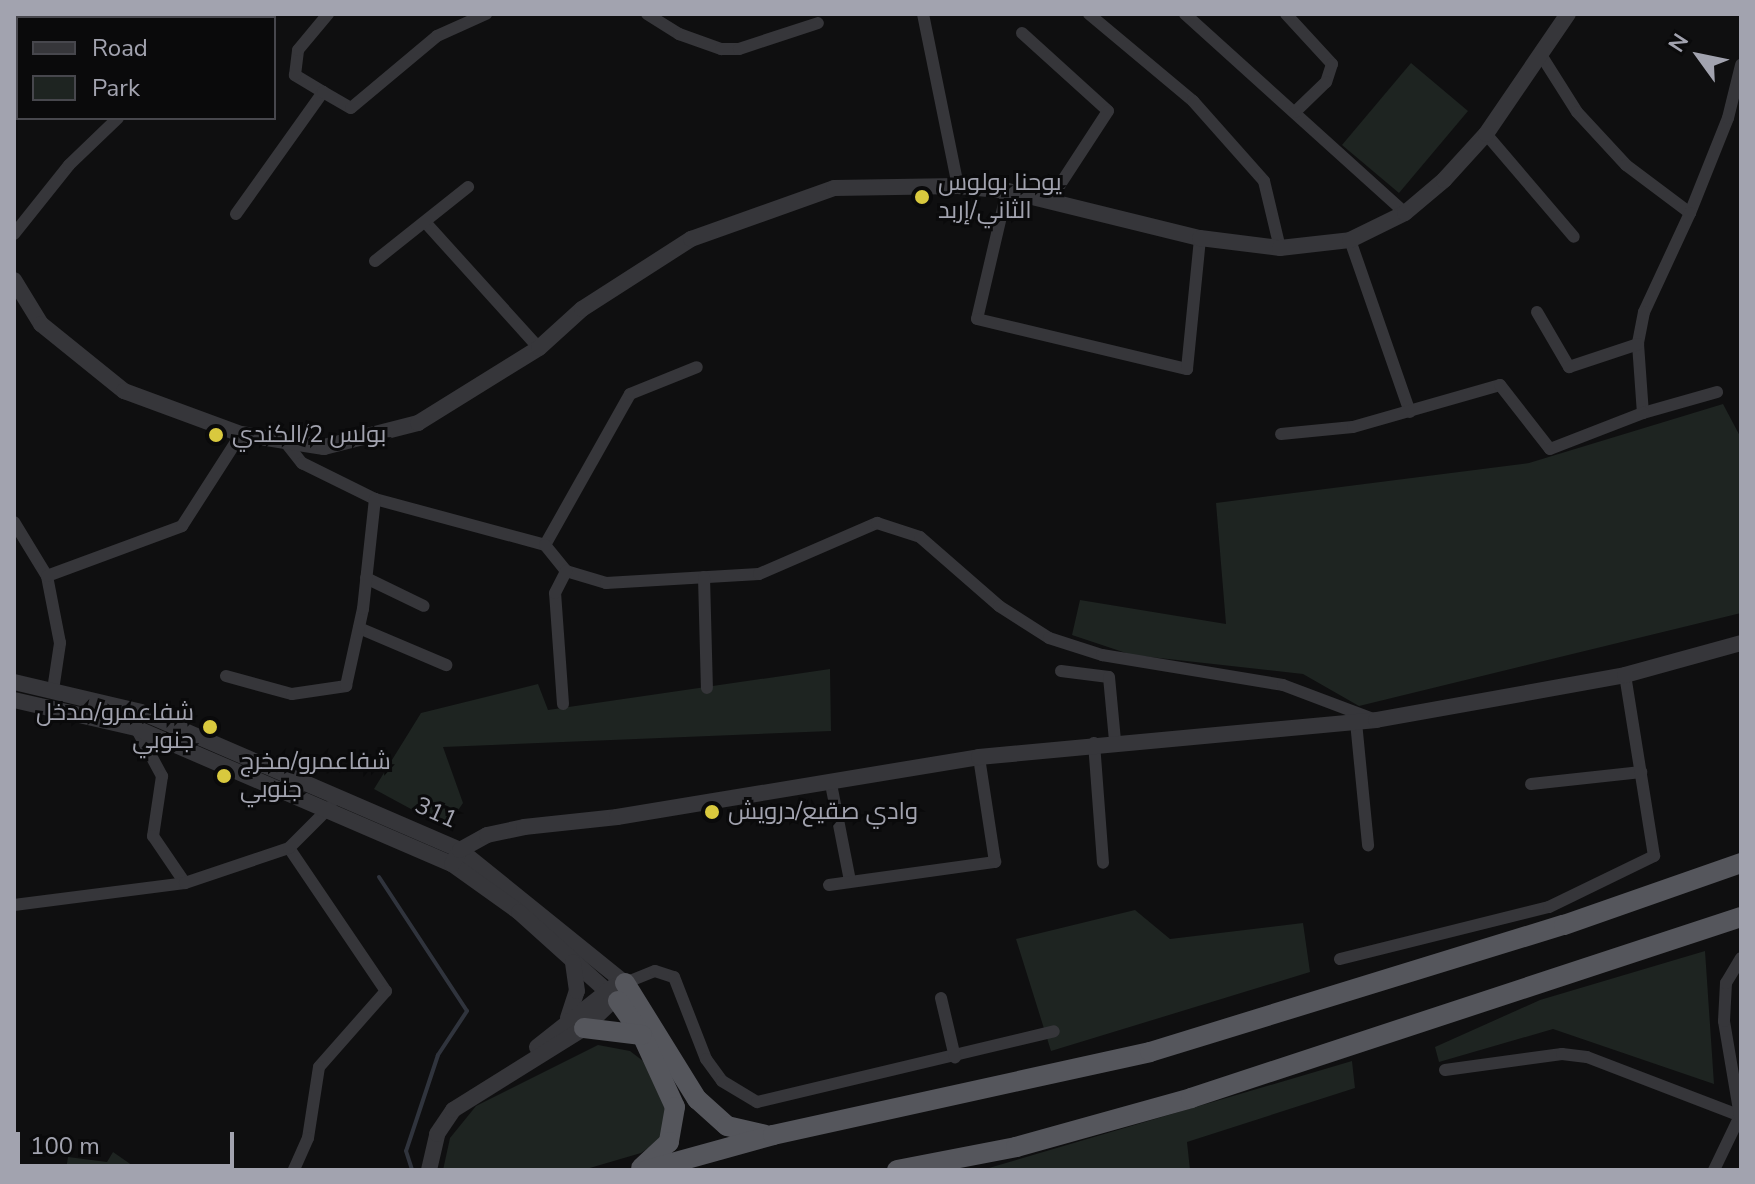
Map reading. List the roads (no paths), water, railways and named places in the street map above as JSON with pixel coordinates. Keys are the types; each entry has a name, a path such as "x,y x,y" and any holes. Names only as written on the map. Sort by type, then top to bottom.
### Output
{"highway":[{"path":"647,1170 773,1135 1150,1052 1564,925 1741,853"},
{"path":"1664,886 1741,863"},
{"path":"897,1170 1016,1147 1191,1098 1741,917"},
{"path":"616,991 708,1111 727,1126 773,1135"},
{"path":"616,991 670,1092 677,1120 663,1150 637,1170"},
{"path":"574,1025 642,1035"}],"street":[{"path":"328,14 298,50 295,75 351,108 437,36 486,14"},
{"path":"647,14 679,34 721,49 739,49 818,23"},
{"path":"923,14 958,186"},
{"path":"1089,14 1193,101 1264,181 1280,248"},
{"path":"1185,14 1405,213"},
{"path":"1286,14 1332,64 1326,82 1295,112"},
{"path":"14,280 41,324 124,391 241,434 281,437 324,447 418,423 539,348 582,309 691,239 834,188 958,186 1007,191 1200,238 1280,248 1350,240 1405,213 1444,180 1486,134 1568,14"},
{"path":"1022,33 1108,111 1050,200"},
{"path":"1541,55 1577,112 1616,154 1690,213"},
{"path":"1643,413 1638,344 1644,312 1690,213 1728,118 1741,65"},
{"path":"236,214 323,92"},
{"path":"14,234 69,165 116,120"},
{"path":"1486,134 1574,237"},
{"path":"375,261 468,187"},
{"path":"1007,191 977,319 1187,369 1200,238"},
{"path":"425,222 539,348"},
{"path":"1350,240 1410,412"},
{"path":"1537,312 1569,367 1638,344"},
{"path":"545,545 630,394 697,367"},
{"path":"1281,434 1353,427 1500,385 1550,449 1643,413 1717,392"},
{"path":"47,576 182,526 241,434"},
{"path":"281,437 302,463 375,499 545,545 566,571 606,583 759,574 877,523 920,537 999,606 1049,638 1102,655 1283,685 1376,720"},
{"path":"226,676 292,694 346,686 359,628 375,499"},
{"path":"14,522 47,576 60,643 53,690"},
{"path":"563,704 555,593 566,571"},
{"path":"704,577 707,688"},
{"path":"366,578 424,606"},
{"path":"359,628 446,665"},
{"path":"456,857 487,835 524,827 831,784 979,757 1115,741 1230,737 1376,720 1625,675 1741,643"},
{"path":"1061,671 1109,677 1115,741"},
{"path":"1340,959 1549,907 1654,856 1625,675"},
{"name":"311","path":"14,682 141,712 336,795 456,857 616,991"},
{"name":"311","path":"14,700 136,728 329,811 456,857 573,962 616,991"},
{"path":"1356,722 1368,845"},
{"path":"136,728 162,776 153,836 185,883"},
{"path":"1094,743 1103,863"},
{"path":"829,885 995,862 979,757"},
{"path":"1531,784 1641,772"},
{"path":"831,784 850,881"},
{"path":"14,905 185,883 289,848 329,811 336,795"},
{"path":"289,848 386,991 319,1067 308,1138 294,1170"},
{"path":"1714,1170 1741,1116 1724,1021 1726,983 1741,958"},
{"path":"573,962 577,991 574,1025"},
{"path":"429,1170 437,1134 453,1110 574,1025 616,991 655,971 674,977 706,1059 722,1081 757,1102 1054,1031"},
{"path":"941,998 955,1057"},
{"path":"1445,1070 1562,1054 1587,1057 1741,1116"}],"waterway":[{"path":"379,877 467,1011 438,1055 406,1151 412,1170"}],"place":[{"name":"يوحنا بولوس الثاني/إربد","path":"922,197"},
{"name":"بولس 2/الكندي","path":"216,435"},
{"name":"شفاعمرو/مدخل جنوبي","path":"210,727"},
{"name":"شفاعمرو/مخرج جنوبي","path":"224,776"},
{"name":"وادي صقيع/درويش","path":"712,812"}]}
